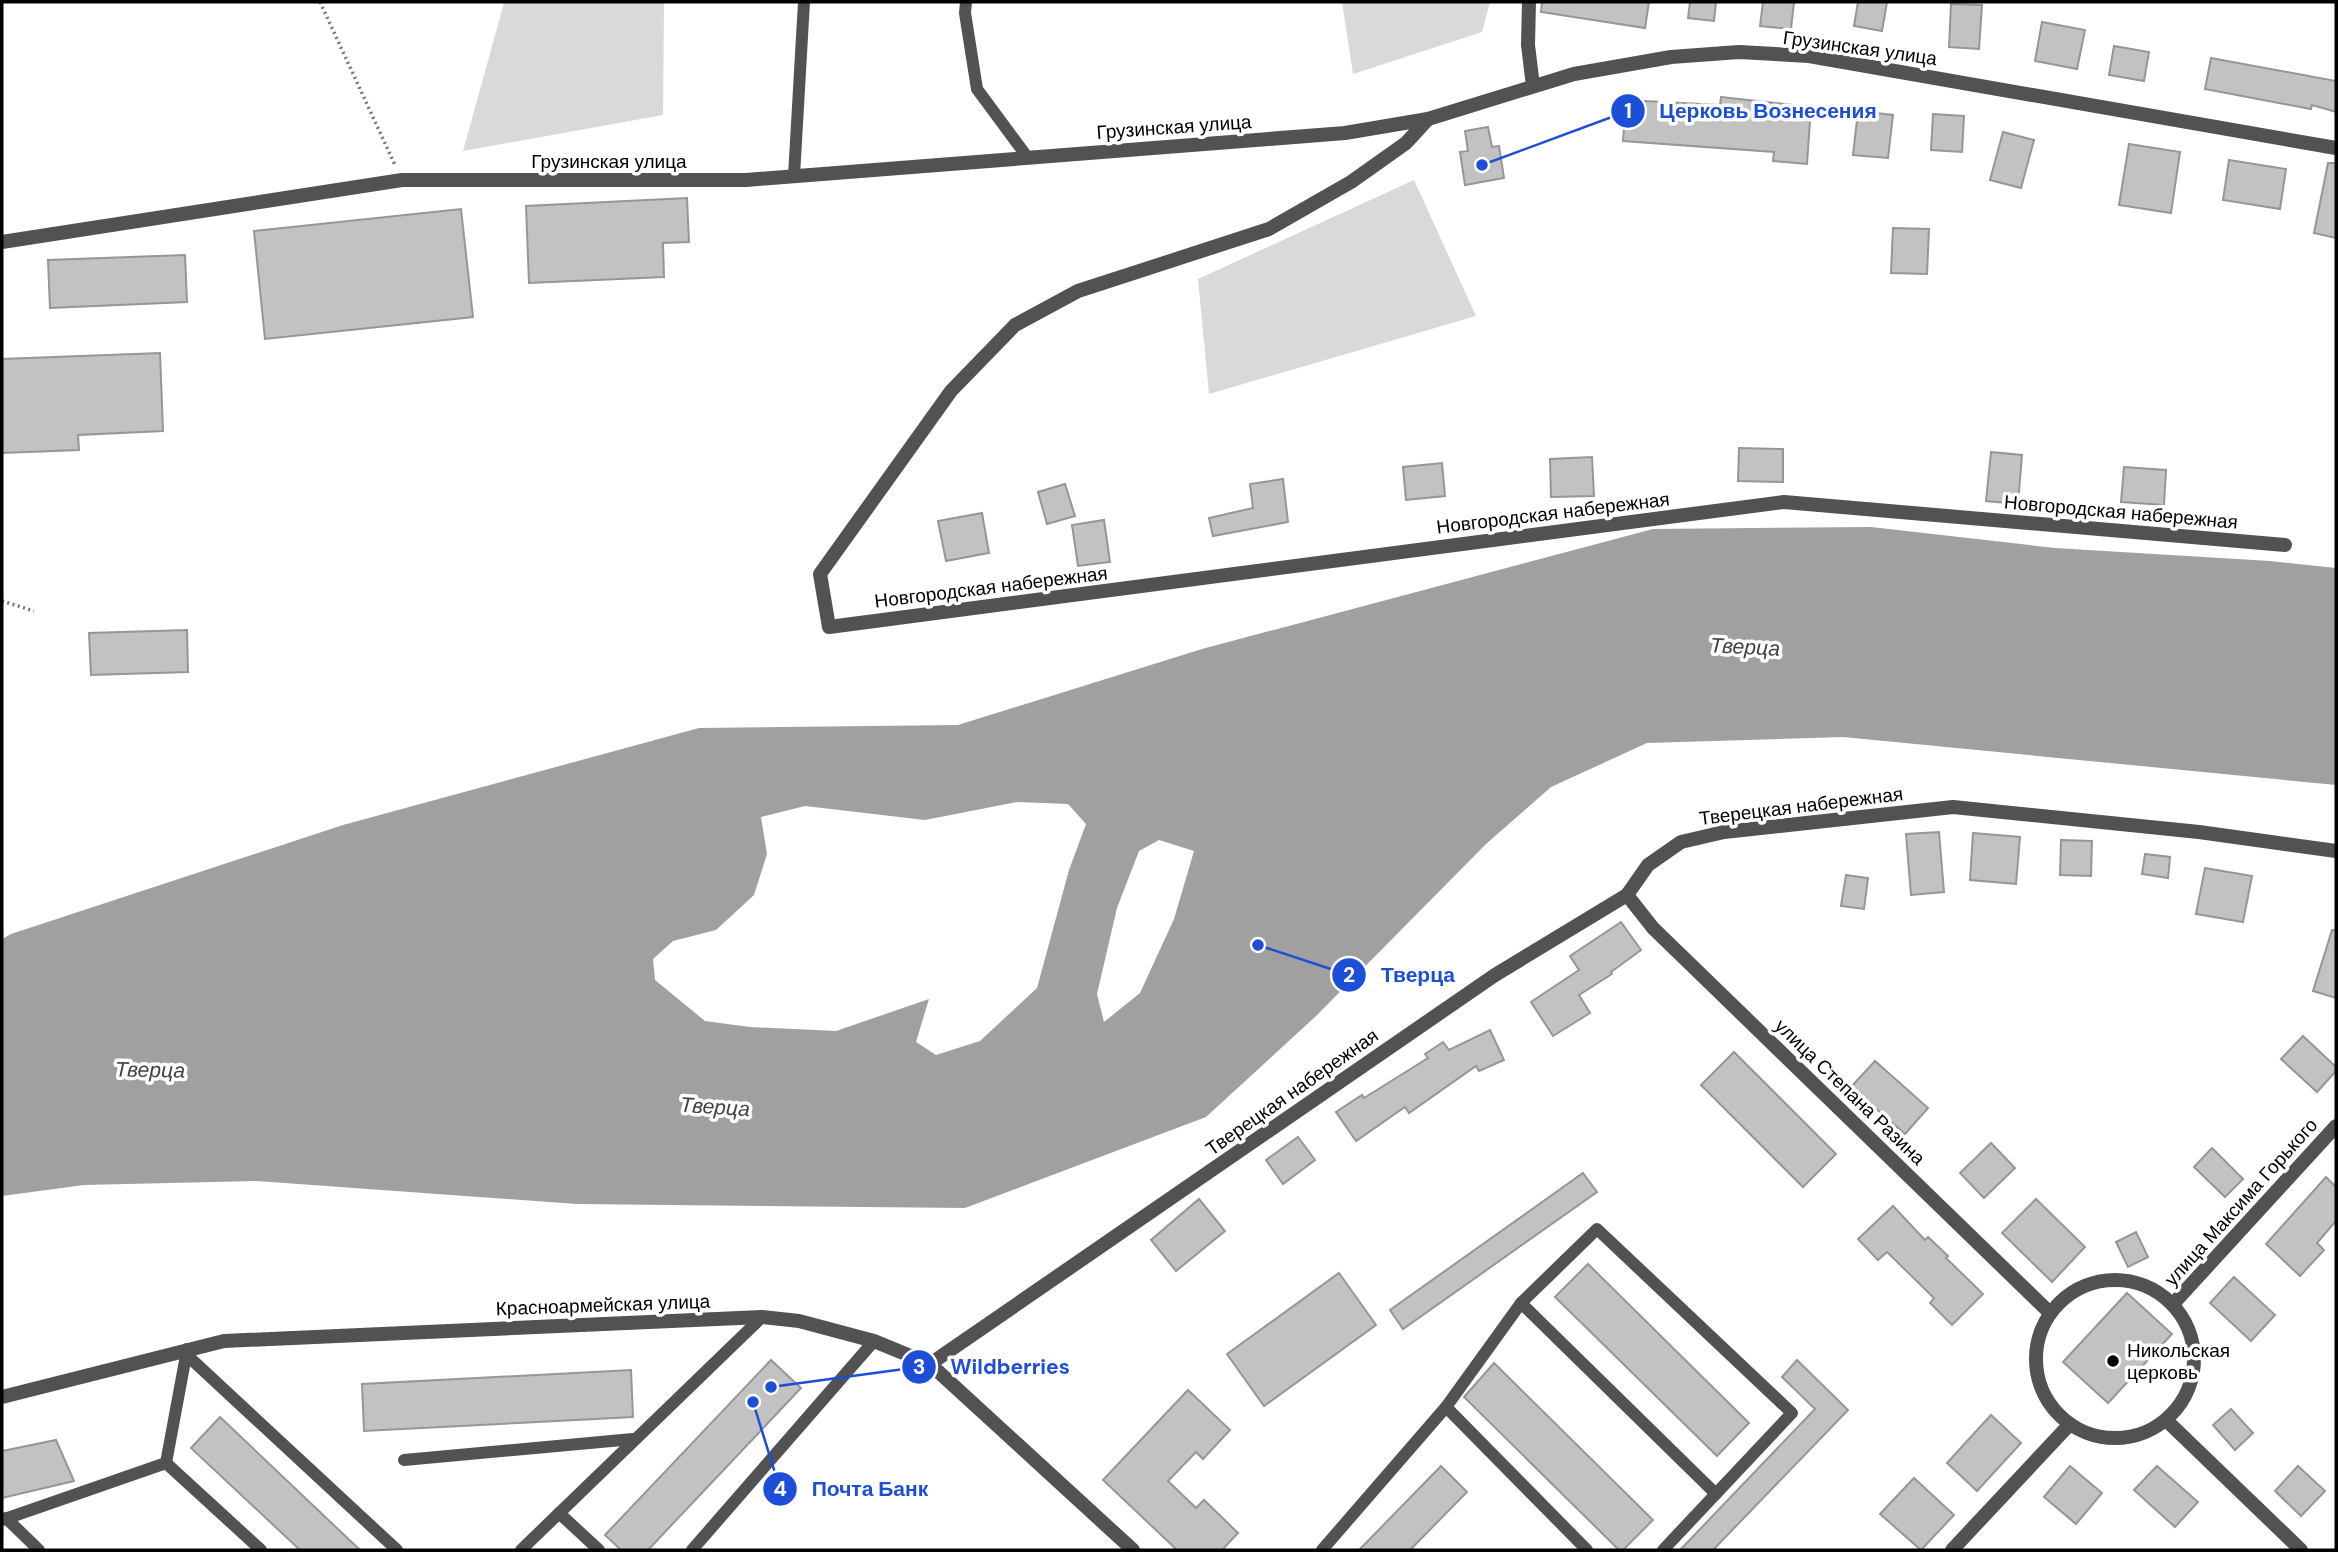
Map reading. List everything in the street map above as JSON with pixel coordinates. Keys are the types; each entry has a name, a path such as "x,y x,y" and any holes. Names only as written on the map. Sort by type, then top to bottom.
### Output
{"street":[{"path":"1529,2 1528,45 1533,86"},
{"name":"Грузинская улица","path":"2,242 402,180 746,180 1345,133 1428,119 1574,74 1671,57 1739,52 1809,56 2336,148"},
{"name":"Новгородская набережная","path":"1428,119 1406,143 1351,182 1269,229 1078,291 1015,324 951,391 820,574 829,627 1784,502 2285,545"},
{"name":"Тверецкая набережная","path":"930,1364 1495,975 1627,895 1648,865 1681,842 1724,832 1953,807 2199,832 2336,851"},
{"name":"улица Степана Разина","path":"1627,895 1653,928 2050,1313"},
{"name":"улица Максима Горького","path":"2173,1304 2336,1126"},
{"path":"2109,1279 2133,1281 2155,1289 2173,1304 2186,1321 2193,1342 2195,1363 2191,1384 2181,1404 2166,1420 2149,1431 2129,1437 2108,1438 2088,1433 2070,1424 2054,1410 2043,1392 2037,1373 2036,1352 2040,1332 2050,1313 2066,1296 2086,1284 2109,1279"},
{"name":"Красноармейская улица","path":"2,1398 224,1340 762,1317 799,1321 874,1341 930,1364 1133,1550"},
{"path":"2166,1420 2301,1550"},
{"path":"1952,1550 2070,1424"}],"lane":[{"path":"794,176 804,2"},
{"path":"967,2 965,13 977,89 1027,158"},
{"path":"1322,1550 1446,1407 1521,1303 1597,1229 1792,1413 1663,1550"},
{"path":"1521,1303 1716,1494"},
{"path":"521,1550 762,1317"},
{"path":"692,1550 874,1341"},
{"path":"166,1462 187,1349"},
{"path":"187,1349 190,1358 397,1550"},
{"path":"1446,1407 1587,1550"},
{"path":"404,1460 634,1439"},
{"path":"39,1550 4,1519 166,1462"},
{"path":"166,1462 261,1550"},
{"path":"559,1513 599,1550"}],"path":[{"path":"320,2 402,180"},
{"path":"2,601 34,611"}],"shaded area":[{"path":"506,2 664,2 663,115 463,151"},
{"path":"1342,2 1490,2 1482,32 1353,74"},
{"path":"1414,180 1476,316 1209,394 1198,279"}],"water":[{"path":"1871,527 2055,548 2270,561 2336,568 2336,785 1843,737 1647,743 1551,787 1486,844 1316,1016 1206,1117 965,1208 577,1204 257,1181 84,1185 2,1196 2,939 11,934 343,825 699,728 958,725 1202,649 1653,529","holes":["1017,802 1068,804 1086,824 1069,870 1037,988 980,1041 936,1055 916,1042 929,999 836,1031 750,1027 705,1021 655,980 653,959 673,941 716,930 754,895 767,854 761,817 805,806 925,820","1159,840 1194,851 1174,919 1140,993 1104,1022 1097,994 1117,908 1139,851"]}],"building":[{"path":"1542,2 1649,2 1645,28 1541,12"},
{"path":"1690,2 1716,2 1714,21 1688,18"},
{"path":"1763,2 1794,2 1791,29 1760,26"},
{"path":"1858,2 1887,2 1882,31 1854,26"},
{"path":"1951,4 1982,5 1979,49 1949,47"},
{"path":"2042,22 2085,30 2077,69 2035,61"},
{"path":"2114,46 2149,52 2144,81 2109,75"},
{"path":"2211,58 2336,81 2336,112 2312,105 2311,109 2205,89"},
{"path":"1721,97 1811,107 1807,164 1773,161 1774,152 1623,141 1626,100 1720,105"},
{"path":"1858,111 1893,115 1888,158 1853,155"},
{"path":"1933,114 1964,116 1962,152 1931,150"},
{"path":"1488,127 1492,147 1499,146 1504,178 1465,185 1460,152 1468,151 1465,131"},
{"path":"2003,132 2034,140 2021,188 1990,180"},
{"path":"2129,144 2180,152 2171,213 2119,205"},
{"path":"2229,160 2286,169 2280,209 2223,200"},
{"path":"2328,163 2336,163 2336,238 2314,233"},
{"path":"687,198 689,242 663,243 664,277 529,283 526,206"},
{"path":"461,209 473,317 265,339 254,231"},
{"path":"1893,228 1929,229 1927,274 1891,273"},
{"path":"185,255 187,302 50,308 48,260"},
{"path":"160,353 163,431 78,435 79,450 2,453 2,359"},
{"path":"1739,448 1783,449 1783,482 1738,481"},
{"path":"1991,452 2022,455 2018,504 1986,501"},
{"path":"1592,457 1594,496 1551,497 1550,459"},
{"path":"1442,463 1445,496 1406,500 1403,467"},
{"path":"2124,467 2166,470 2164,505 2121,502"},
{"path":"1283,479 1288,522 1213,536 1209,518 1253,508 1250,484"},
{"path":"1065,484 1075,516 1047,524 1038,492"},
{"path":"982,513 989,553 946,561 938,521"},
{"path":"1104,520 1110,562 1078,566 1072,525"},
{"path":"187,630 188,672 91,675 89,633"},
{"path":"1939,832 1944,892 1911,895 1906,834"},
{"path":"1973,833 2020,837 2016,884 1970,880"},
{"path":"2061,840 2092,841 2091,876 2060,875"},
{"path":"2145,854 2170,857 2168,878 2142,874"},
{"path":"2205,868 2252,876 2243,922 2196,914"},
{"path":"1846,875 1868,878 1864,909 1841,906"},
{"path":"1621,922 1641,950 1611,972 1612,974 1579,995 1590,1013 1553,1036 1531,1002 1579,970 1570,956"},
{"path":"2332,930 2336,930 2336,998 2313,991"},
{"path":"1490,1030 1504,1060 1479,1071 1476,1066 1409,1113 1405,1107 1356,1141 1336,1112 1428,1058 1425,1054 1443,1042 1449,1050"},
{"path":"2303,1036 2336,1067 2336,1071 2317,1092 2281,1059"},
{"path":"1734,1052 1836,1154 1803,1187 1701,1085"},
{"path":"1875,1061 1928,1108 1905,1134 1851,1087"},
{"path":"1298,1137 1315,1160 1283,1184 1266,1160"},
{"path":"1991,1143 2015,1168 1984,1198 1960,1173"},
{"path":"2212,1148 2243,1179 2225,1197 2194,1167"},
{"path":"1583,1173 1597,1192 1403,1329 1390,1310"},
{"path":"2326,1177 2336,1187 2336,1221 2317,1243 2324,1250 2300,1276 2266,1244"},
{"path":"1199,1199 1225,1231 1176,1271 1151,1240"},
{"path":"2036,1199 2085,1247 2052,1282 2002,1233"},
{"path":"1893,1206 1925,1240 1928,1237 1948,1256 1946,1258 1983,1294 1952,1325 1930,1303 1934,1298 1887,1252 1878,1260 1858,1239"},
{"path":"2136,1232 2148,1257 2128,1267 2116,1242"},
{"path":"1588,1264 1749,1423 1717,1456 1555,1297"},
{"path":"1339,1273 1376,1325 1264,1406 1227,1354"},
{"path":"2234,1277 2275,1315 2251,1341 2210,1303"},
{"name":"Никольская церковь","path":"2127,1293 2172,1334 2108,1403 2063,1362"},
{"path":"771,1360 801,1388 648,1550 621,1550 605,1535"},
{"path":"1797,1360 1848,1410 1713,1550 1680,1550 1815,1409 1782,1377"},
{"path":"1494,1363 1653,1520 1623,1550 1619,1550 1464,1397"},
{"path":"631,1370 633,1417 364,1431 362,1384"},
{"path":"1188,1390 1230,1430 1203,1459 1196,1452 1168,1481 1196,1508 1204,1500 1238,1533 1222,1550 1177,1550 1103,1480"},
{"path":"2231,1409 2253,1433 2235,1450 2213,1425"},
{"path":"1991,1415 2021,1443 1977,1491 1947,1463"},
{"path":"220,1417 360,1550 300,1550 191,1448"},
{"path":"56,1440 74,1481 2,1498 2,1451"},
{"path":"1441,1466 1467,1492 1410,1550 1359,1550"},
{"path":"2070,1466 2102,1493 2076,1524 2044,1497"},
{"path":"2157,1466 2198,1502 2175,1527 2134,1490"},
{"path":"2298,1466 2325,1491 2301,1516 2275,1491"},
{"path":"1914,1478 1954,1515 1921,1550 1880,1514"}],"place":[{"name":"Церковь Вознесения","path":"1482,165"},
{"name":"Тверца","path":"1258,945"},
{"name":"Никольская церковь","path":"2113,1361"},
{"name":"Wildberries","path":"771,1387"},
{"name":"Почта Банк","path":"753,1402"}]}
